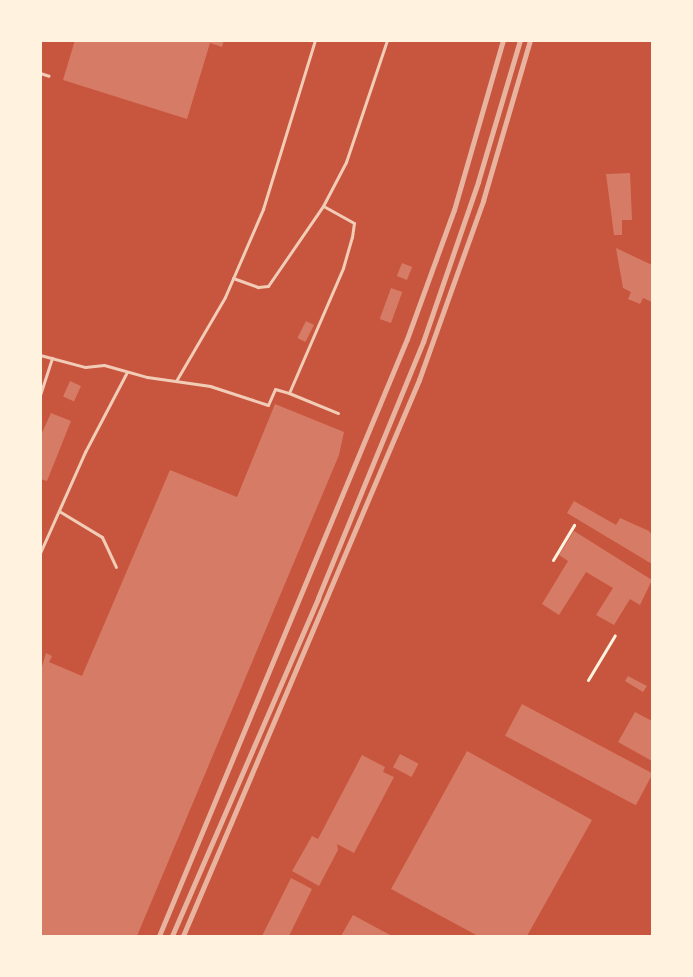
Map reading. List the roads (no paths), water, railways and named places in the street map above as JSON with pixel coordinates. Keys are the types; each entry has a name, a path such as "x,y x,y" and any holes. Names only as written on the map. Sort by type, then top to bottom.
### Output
{"lane":[{"path":"176,381 203,338 233,278 263,209 315,40"},
{"path":"233,278 258,287 268,286 323,206 346,162 387,40"},
{"path":"40,73 49,76"},
{"path":"290,393 343,268 352,237 354,223 323,206"},
{"path":"40,355 210,386 268,405 275,389 338,413"},
{"path":"40,395 52,358"},
{"path":"40,554 127,372"},
{"path":"59,511 102,537 116,567"}],"railway":[{"path":"159,936 407,339 454,210 503,40"},
{"path":"172,936 318,598 423,342 478,182 520,40"},
{"path":"183,936 419,380 483,201 530,40"}]}
